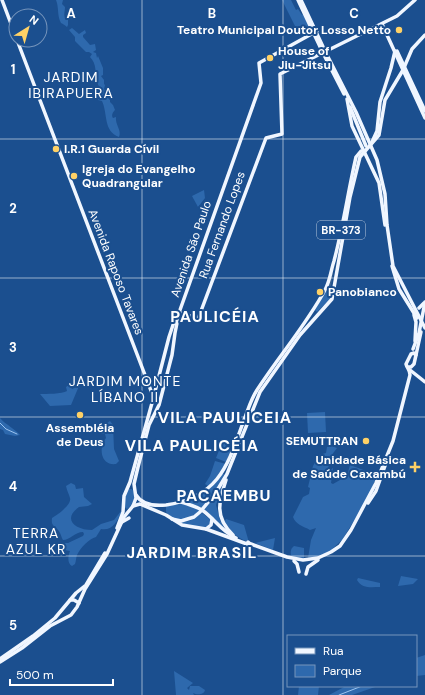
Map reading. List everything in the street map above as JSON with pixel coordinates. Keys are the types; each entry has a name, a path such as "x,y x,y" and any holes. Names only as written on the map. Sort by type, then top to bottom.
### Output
{"main road":[{"path":"2,0 8,16"},
{"path":"299,0 347,99 366,146"},
{"path":"324,52 397,16 415,0"},
{"path":"383,23 394,51 425,118"},
{"path":"383,23 402,69 408,74"},
{"name":"Avenida São Paulo","path":"0,662 17,652 48,628 69,616 109,550 124,517 135,502 134,484 139,461 150,425 160,403 172,355 179,312 261,83 259,63 315,32"},
{"name":"BR-373","path":"172,519 177,521 186,521 198,514 215,494 228,471 252,400 262,382 326,288 360,156 379,135 385,100 397,81 413,47 425,35"},
{"name":"Avenida Raposo Tavares","path":"20,48 150,389 155,394"},
{"path":"352,104 366,140 371,140 375,136 380,102 392,77 394,51"},
{"path":"324,52 352,104 378,163 386,201 392,257 399,289 423,318"},
{"name":"Rua Fernando Lopes","path":"179,312 198,319 266,138 282,134 280,74 324,52"},
{"path":"408,59 408,74 425,111"},
{"path":"398,60 400,60 402,69"},
{"path":"393,62 398,60"},
{"path":"392,68 394,73 402,69"},
{"path":"392,77 397,81"},
{"path":"347,99 352,126 380,182 395,273 411,296"},
{"name":"BR-373","path":"135,492 140,500 145,503 157,505 180,502 200,494 209,488 221,474 230,458 249,412 262,389 300,335 331,301 356,157 374,139 375,136"},
{"path":"372,165 374,160 378,163"},
{"path":"372,165 376,167 378,163"},
{"path":"392,257 395,267 398,267 395,273"},
{"path":"326,288 330,287 333,292"},
{"path":"180,502 198,508 227,534 248,544 287,557 305,561 318,558 340,546 351,530 373,490 396,430 410,375 406,364 412,354 416,326 411,305 404,287"},
{"path":"306,574 308,567 318,560 337,551 345,542 352,533 376,491 395,441 413,373 425,302"},
{"path":"313,309 319,314"},
{"path":"0,659 33,636 59,613 86,585 116,532 123,512 126,490 155,394 167,342 179,312"},
{"path":"413,312 423,318"},
{"path":"413,349 423,318"},
{"path":"167,342 174,342"},
{"path":"412,354 414,353 416,355"},
{"path":"408,368 414,364"},
{"path":"408,368 425,382"},
{"path":"152,403 155,406 160,403 155,394"},
{"path":"252,400 253,407"},
{"path":"150,409 154,410 155,414"},
{"path":"230,458 232,459 220,500 220,512 226,527 240,540"},
{"path":"227,464 224,472 226,473 228,471"},
{"path":"126,490 132,488 135,492"},
{"path":"123,507 126,509 140,504 166,515 186,527 206,529 294,561 318,560"},
{"path":"166,515 164,508 168,504"},
{"path":"121,523 129,518"},
{"path":"206,529 211,525 212,519"},
{"path":"294,561 297,563 299,572"},
{"path":"70,600 74,600 78,603"},
{"path":"59,613 64,616 69,616"},
{"path":"59,613 56,620 59,622"}],"green space":[{"path":"56,0 63,0 62,4 65,7 64,14 66,20 68,20 67,27 61,23"},
{"path":"282,0 291,0 296,10 298,9 302,15 303,14 311,33 305,36 300,31 298,32"},
{"path":"72,28 79,34 85,30 86,33 83,37 90,45 95,44 96,50 93,52 96,53 97,58 98,56 103,68 103,75 101,76 104,80 104,89 106,91 104,98 107,97 110,100 115,110 112,116 113,118 116,117 116,123 120,132 119,137 110,131 104,106 102,101 98,100 101,93 97,82 95,66 90,57 92,54 86,52 75,41 75,37 69,30"},
{"path":"204,190 205,198 198,207 192,196"},
{"path":"328,290 332,294 331,298 317,312 315,310"},
{"path":"69,385 72,389 79,386 71,405 50,406 40,394 65,392 67,391 66,387"},
{"path":"325,412 326,432 308,433 307,413"},
{"path":"0,418 20,435 15,436 5,434 3,430 0,429"},
{"path":"110,421 113,425 114,449 119,461 116,464 107,462 102,456 102,447 106,438 105,434 98,433 93,428 94,426 101,427"},
{"path":"222,443 232,447 226,462 216,458"},
{"path":"331,446 337,448 331,456 328,469 330,470 333,468 331,483 333,484 347,476 350,465 377,475 368,498 342,540 330,551 318,557 308,558 311,540 316,528 310,530 298,524 293,517 303,497 309,494 310,488 308,487 313,466 319,455 326,453 327,447"},
{"path":"215,461 226,464 208,486 205,484 210,476"},
{"path":"223,473 224,475 214,494 202,508 188,502 208,490"},
{"path":"71,483 75,485 76,489 83,488 84,497 92,504 79,507 74,511 71,516 71,520 76,526 86,530 92,530 101,524 114,520 121,511 114,525 108,529 101,529 96,537 88,541 83,546 77,555 75,564 72,566 68,559 70,551 59,549 58,544 68,543 83,536 84,534 83,532 80,532 68,539 63,540 59,531 52,524 52,518 64,510 69,504 70,498 66,486"},
{"path":"222,487 216,505 220,520 225,530 204,510"},
{"path":"129,489 134,491 134,500 127,509 124,507 125,497"},
{"path":"181,504 195,507 200,511 187,518 178,520 166,512 166,507"},
{"path":"202,513 211,520 211,524 206,528 192,527 178,522 189,521"},
{"path":"226,519 244,525 248,540 246,541 236,536 224,523"},
{"path":"275,538 273,550 255,543"},
{"path":"294,546 304,548 304,559 292,558 291,552"},
{"path":"401,576 418,579 413,584 398,586"},
{"path":"358,578 380,583 380,587 361,585 357,580"},
{"path":"425,655 425,675 417,676 417,658"},
{"path":"174,671 193,683 187,688 189,690 190,686 199,686 205,690 204,692 200,694 193,693 194,695 176,695"},
{"path":"299,687 319,687 318,695 298,695"},
{"path":"344,687 375,687 352,695 329,695"}],"waterway":[{"path":"330,285 332,274"},
{"path":"0,423 6,429 17,434"},
{"path":"339,695 359,687"}],"place":[{"name":"Teatro Municipal Doutor Losso Netto","path":"399,30"},
{"name":"House of Jiu-Jitsu","path":"270,58"},
{"name":"I.R.1 Guarda Cívil","path":"56,149"},
{"name":"Igreja do Evangelho Quadrangular","path":"74,176"},
{"name":"Panobianco","path":"320,292"},
{"name":"Assembléia de Deus","path":"80,415"},
{"name":"SEMUTTRAN","path":"366,441"},
{"name":"Unidade Básica de Saúde Caxambú","path":"415,467"}],"district":[{"name":"JARDIM IBIRAPUERA","path":"71,86"},
{"name":"PAULICÉIA","path":"215,316"},
{"name":"JARDIM MONTE LÍBANO II","path":"125,390"},
{"name":"VILA PAULICEIA","path":"225,417"},
{"name":"VILA PAULICÉIA","path":"192,445"},
{"name":"PACAEMBU","path":"224,495"},
{"name":"TERRA AZUL KR","path":"36,542"},
{"name":"JARDIM BRASIL","path":"192,552"}]}
